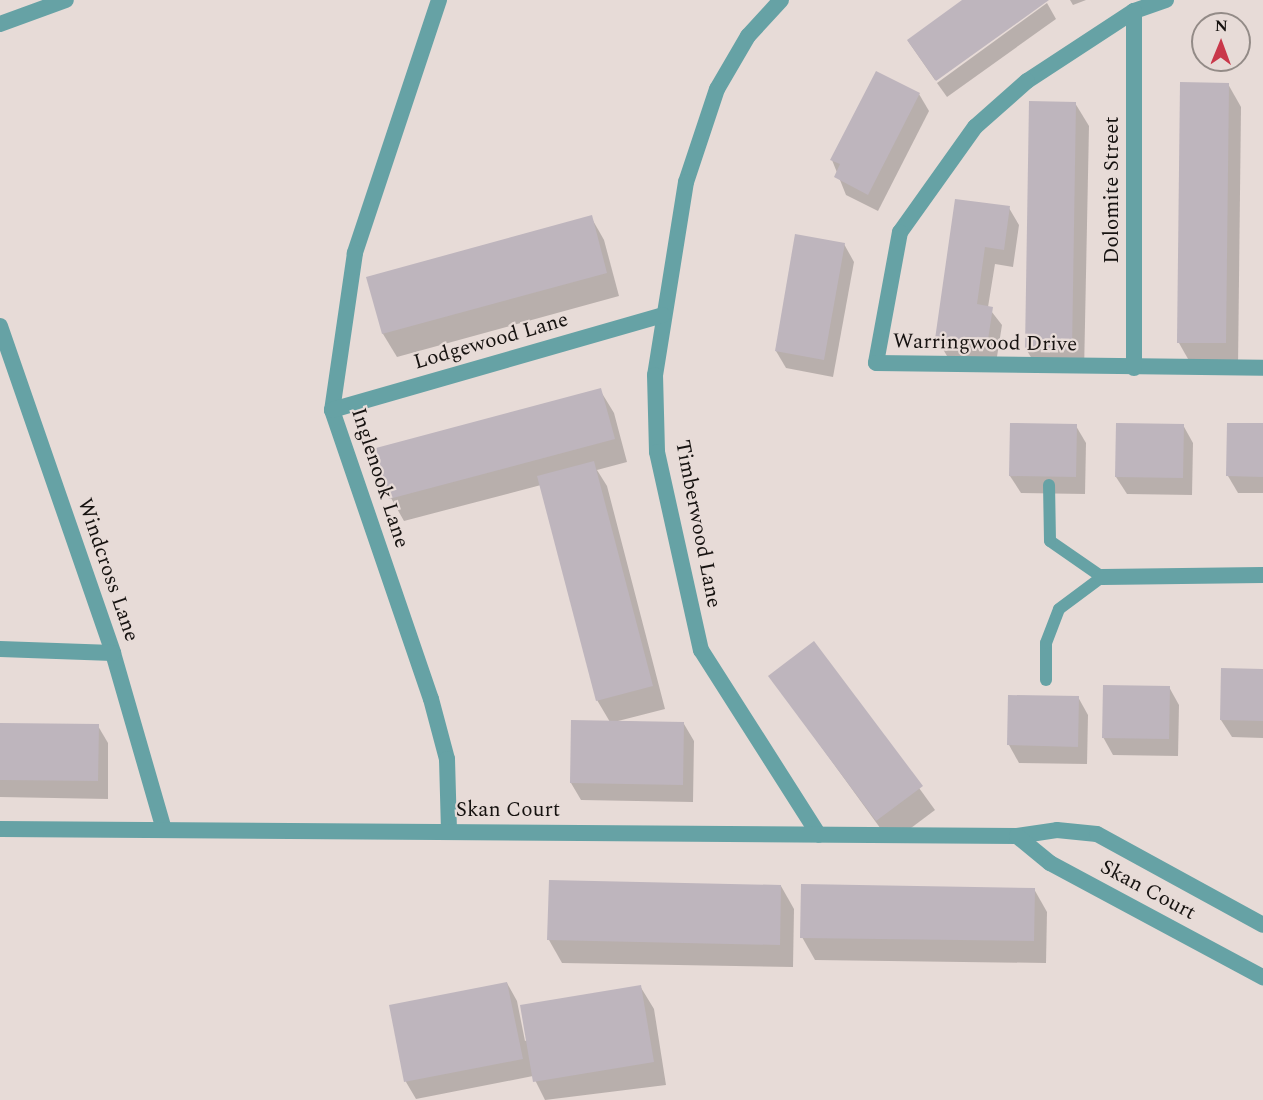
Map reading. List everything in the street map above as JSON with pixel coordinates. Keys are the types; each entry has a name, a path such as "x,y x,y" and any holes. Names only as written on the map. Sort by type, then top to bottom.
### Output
{"street":[{"path":"0,24 66,0"},
{"name":"Inglenook Lane","path":"438,0 355,253 332,410 431,699 447,759 449,832"},
{"name":"Timberwood Lane","path":"781,0 748,36 717,89 686,182 655,375 657,452 701,650 819,835"},
{"name":"Warringwood Drive","path":"1166,0 1134,11 1027,81 975,127 900,232 876,363 1263,368"},
{"name":"Dolomite Street","path":"1134,11 1134,368"},
{"name":"Lodgewood Lane","path":"332,410 663,315"},
{"name":"Windcross Lane","path":"0,326 113,653 164,830"},
{"path":"1102,577 1263,575"},
{"path":"0,649 113,653"},
{"name":"Skan Court","path":"0,829 1017,836 1057,830 1097,834 1263,925"},
{"name":"Skan Court","path":"1017,836 1050,863 1263,977"}],"lane":[{"path":"1046,680 1046,643 1059,609 1102,577 1050,542 1049,485"}],"building":[{"path":"962,0 1049,0 936,81 907,40"},
{"path":"876,71 920,93 868,195 834,177 840,164 830,160"},
{"path":"1180,82 1229,83 1226,343 1177,343"},
{"path":"1029,101 1076,102 1072,350 1025,349"},
{"path":"955,199 1010,206 1004,250 985,247 977,304 993,307 987,346 935,339"},
{"path":"592,215 607,273 382,334 366,277"},
{"path":"795,234 845,243 824,360 775,351"},
{"path":"601,388 615,439 389,499 376,448"},
{"path":"1010,423 1077,424 1076,477 1009,476"},
{"path":"1116,423 1184,424 1183,478 1115,477"},
{"path":"1227,423 1263,423 1263,477 1226,476"},
{"path":"594,461 653,686 596,701 537,476"},
{"path":"814,641 923,786 876,821 768,676"},
{"path":"1221,668 1263,669 1263,721 1220,720"},
{"path":"1103,685 1170,686 1169,739 1102,738"},
{"path":"1008,695 1079,696 1078,747 1007,745"},
{"path":"571,720 684,722 683,785 570,783"},
{"path":"0,723 99,724 98,781 0,780"},
{"path":"549,880 781,885 780,945 547,940"},
{"path":"801,884 1035,888 1034,941 800,938"},
{"path":"507,982 523,1059 404,1082 389,1005"},
{"path":"641,985 654,1062 533,1082 520,1005"}]}
